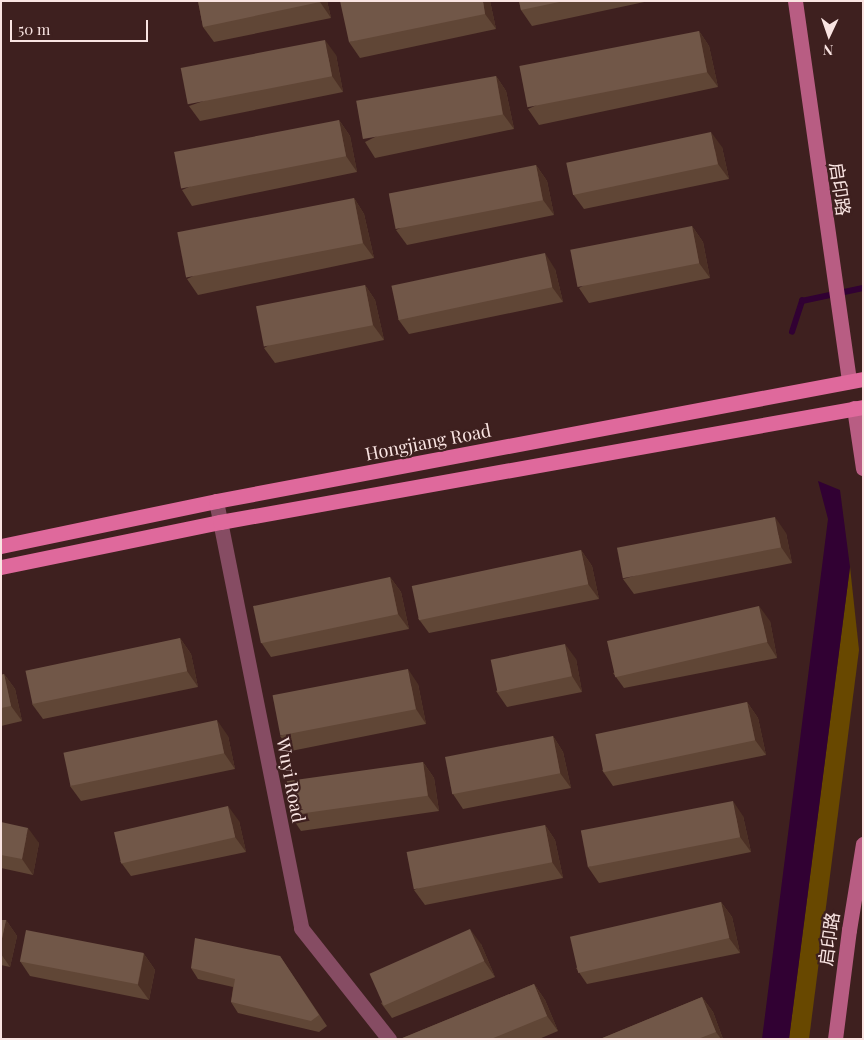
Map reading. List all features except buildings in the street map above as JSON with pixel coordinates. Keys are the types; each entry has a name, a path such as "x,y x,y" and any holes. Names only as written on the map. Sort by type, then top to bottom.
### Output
{"main road":[{"name":"Hongjiang Road","path":"1,546 216,501 856,380"},
{"path":"1,567 220,522 858,407"}],"street":[{"name":"启印路","path":"795,1 856,380"},
{"path":"858,407 863,468"},
{"name":"Wuyi Road","path":"216,501 301,928 389,1039"},
{"name":"启印路","path":"835,1039 849,930 863,844"}],"shaded area":[{"path":"818,481 840,490 850,567 789,1039 762,1039 828,519"},
{"path":"850,567 859,650 809,1039 789,1039"}],"waterway":[{"path":"792,332 802,301 863,288"}]}
